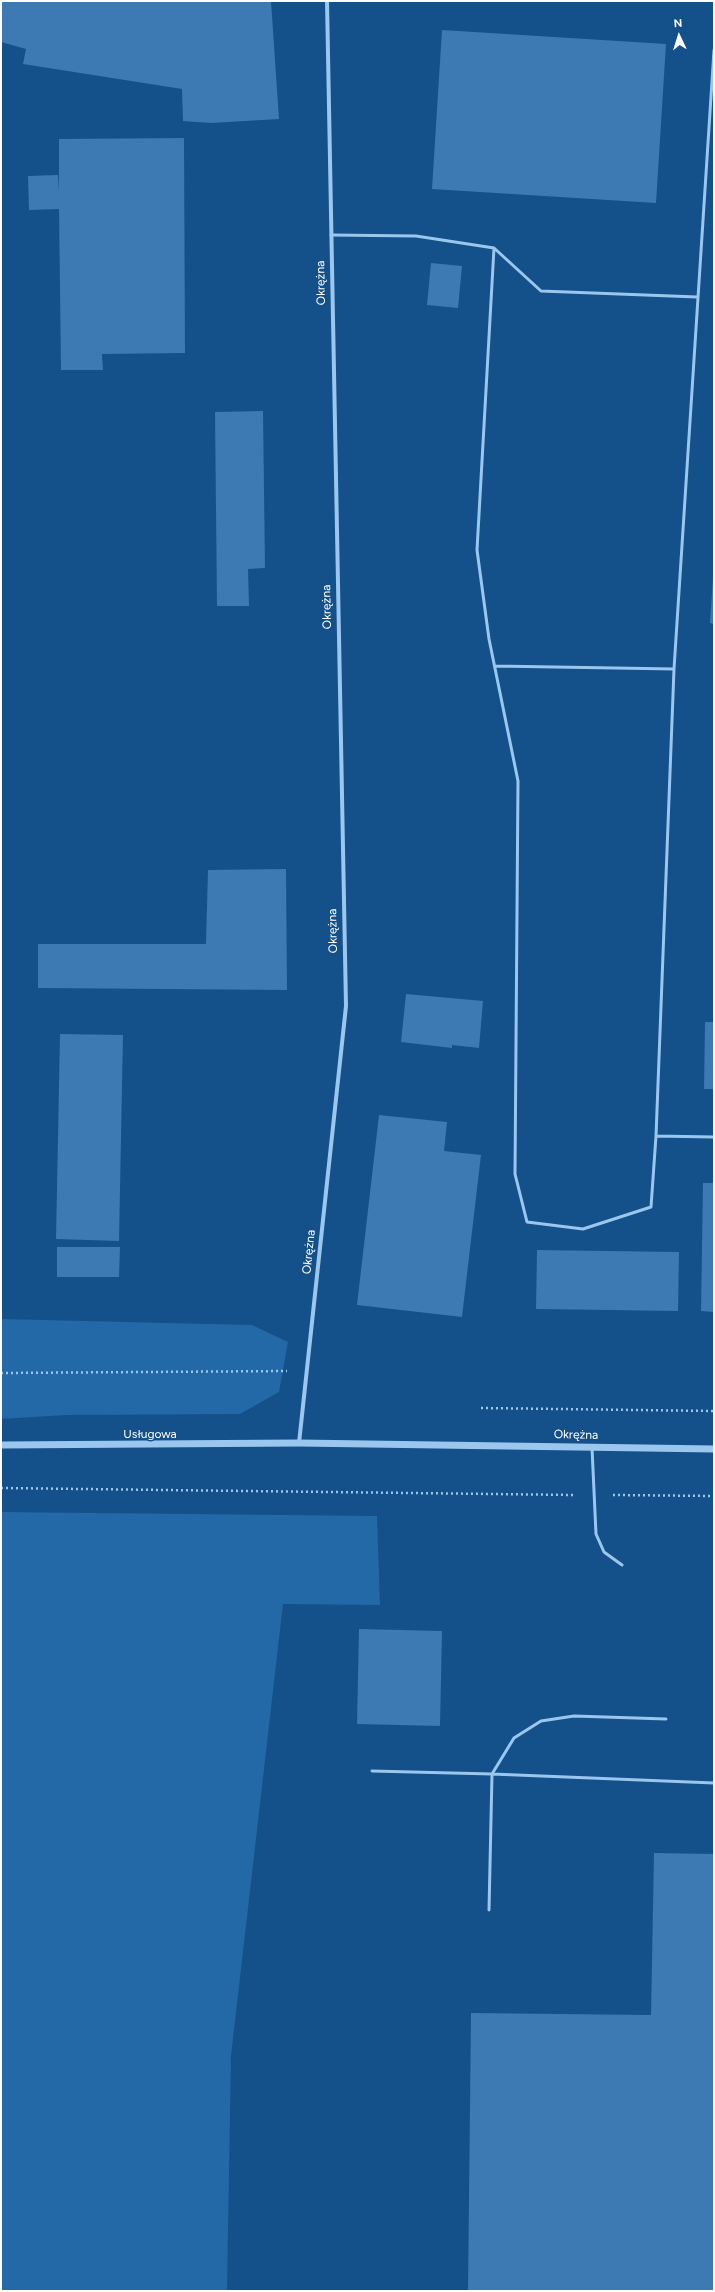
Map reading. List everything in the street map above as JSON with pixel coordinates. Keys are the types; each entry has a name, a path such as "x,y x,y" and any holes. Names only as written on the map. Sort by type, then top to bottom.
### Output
{"street":[{"name":"Okrężna","path":"327,1 346,1006 301,1414 299,1444 592,1446 714,1449"},
{"name":"Usługowa","path":"1,1446 299,1444"}],"lane":[{"path":"494,248 477,550 495,666 518,781 515,1174 527,1222 583,1229 652,1207 674,669 714,50"},
{"path":"331,235 416,236 494,248 541,291 697,298"},
{"path":"495,666 674,669"},
{"path":"656,1136 714,1137"},
{"path":"592,1446 596,1534 604,1552 622,1565"},
{"path":"489,1910 492,1774 514,1738 541,1720 574,1716 666,1719"},
{"path":"372,1771 492,1774 714,1783"}],"path":[{"path":"1,1373 307,1370"},
{"path":"481,1408 714,1411"},
{"path":"1,1488 714,1496"}],"shaded area":[{"path":"1,1319 252,1325 288,1342 279,1392 240,1414 66,1415 1,1419"},
{"path":"1,1512 377,1516 380,1605 283,1604 231,2056 227,2291 1,2291"}],"building":[{"path":"1,1 271,1 279,119 211,123 183,121 182,89 23,64 26,49 1,42"},
{"path":"442,30 666,44 656,203 432,189"},
{"path":"184,138 185,353 102,354 103,370 61,370 59,209 29,210 28,176 58,175 59,192 59,139"},
{"path":"431,263 462,266 458,308 427,305"},
{"path":"263,411 265,568 248,569 249,606 217,606 215,412"},
{"path":"714,577 714,624 710,623"},
{"path":"286,869 287,990 38,988 38,944 206,944 208,870"},
{"path":"406,994 483,1001 479,1048 452,1045 452,1048 401,1042"},
{"path":"705,1022 714,1022 714,1089 704,1089"},
{"path":"60,1034 123,1035 119,1241 56,1239"},
{"path":"379,1115 447,1122 444,1151 481,1155 462,1317 357,1305"},
{"path":"703,1183 714,1183 714,1312 701,1311"},
{"path":"57,1247 120,1247 119,1277 57,1277"},
{"path":"537,1250 679,1252 678,1311 536,1309"},
{"path":"359,1629 442,1631 440,1726 357,1724"},
{"path":"654,1853 714,1854 714,2291 468,2291 471,2013 651,2015"}]}
